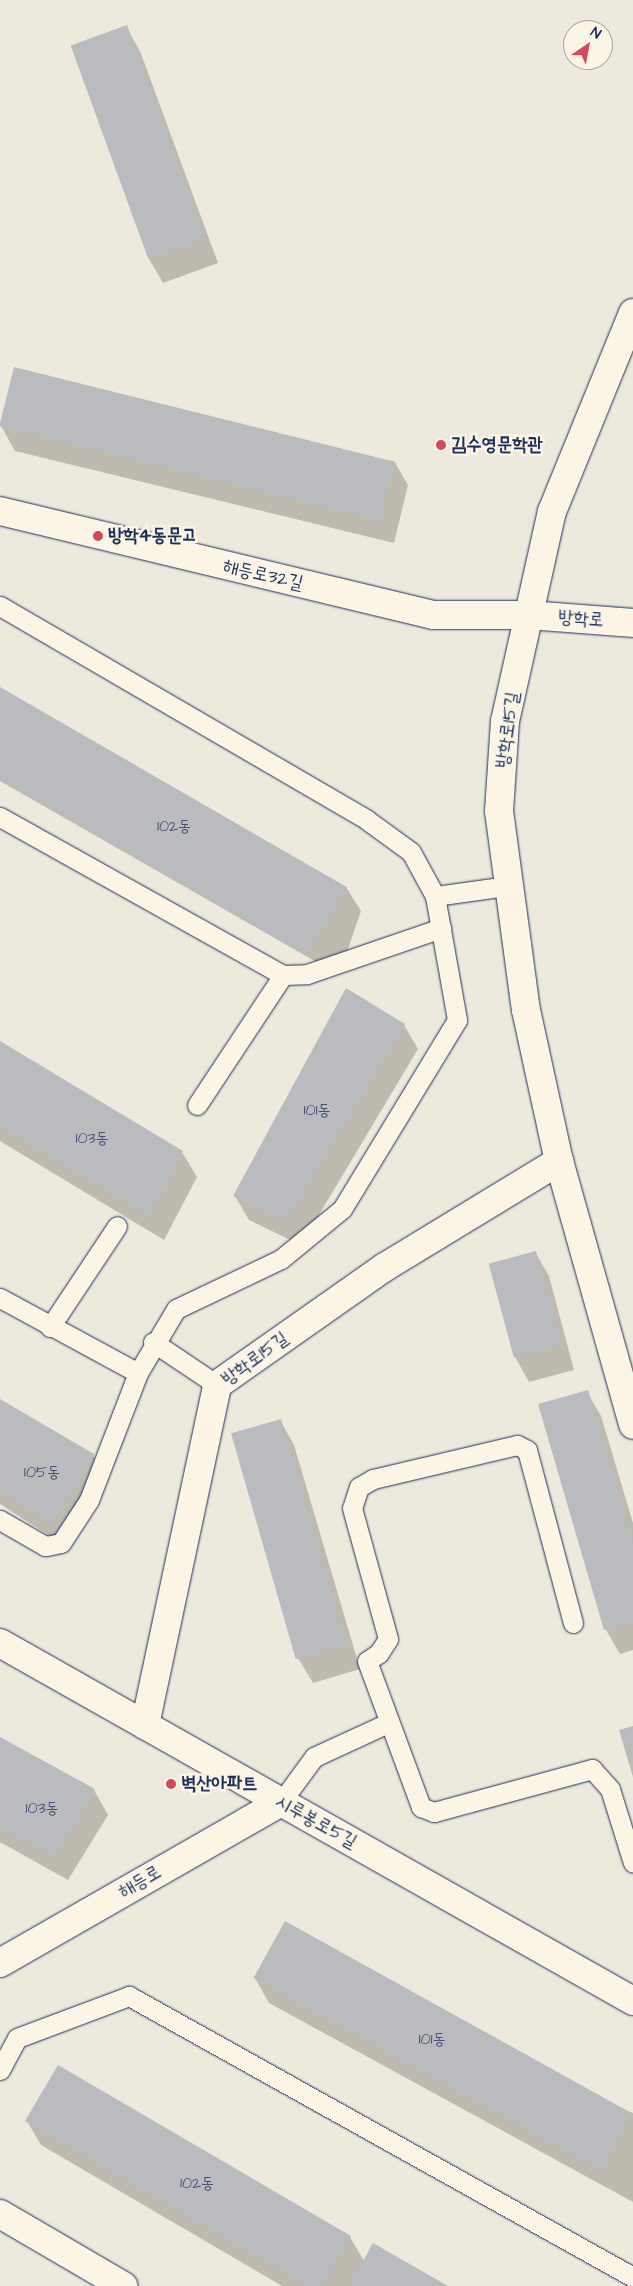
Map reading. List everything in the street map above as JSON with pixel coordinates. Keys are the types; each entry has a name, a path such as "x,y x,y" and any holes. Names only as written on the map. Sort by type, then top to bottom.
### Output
{"street":[{"name":"방학로15길","path":"633,313 552,511 505,721 499,811 507,886 526,1010 559,1161 633,1425"},
{"name":"해등로32길","path":"0,511 433,615 529,615"},
{"name":"방학로","path":"529,615 633,623"},
{"name":"방학로15길","path":"145,1725 217,1384 385,1267 559,1161"},
{"name":"시루봉로5길","path":"0,1643 633,2001"},
{"name":"해등로","path":"0,1963 281,1802"},
{"path":"0,2214 123,2286"}],"lane":[{"path":"0,606 367,820 411,852 435,896 457,1020 342,1209 281,1259 176,1309 153,1342 138,1373 89,1500 61,1543 46,1546 0,1520"},
{"path":"0,817 283,975 308,974 441,928"},
{"path":"435,896 507,886"},
{"path":"197,1105 283,975"},
{"path":"50,1327 117,1226"},
{"path":"0,1298 50,1327 138,1373"},
{"path":"153,1342 217,1384"},
{"path":"573,1623 526,1450 517,1445 373,1479 359,1487 352,1508 388,1639 379,1653 367,1661 412,1791 421,1806 434,1812 592,1768 600,1773 616,1804 633,1863"},
{"path":"281,1802 314,1757 388,1723"},
{"path":"0,2070 17,2038 129,1996 633,2277"}],"building":[{"path":"127,25 205,238 148,259 71,46"},
{"path":"14,367 394,462 380,521 0,426"},
{"path":"0,687 346,887 307,955 0,778"},
{"path":"346,988 405,1024 286,1221 233,1196"},
{"path":"0,1041 183,1151 149,1216 0,1126"},
{"path":"536,1251 561,1345 514,1357 489,1264"},
{"path":"588,1390 633,1543 633,1622 604,1630 538,1404"},
{"path":"0,1399 94,1454 53,1524 0,1490"},
{"path":"281,1419 346,1645 296,1659 231,1433"},
{"path":"633,1726 633,1777 619,1730"},
{"path":"0,1737 95,1789 54,1857 0,1827"},
{"path":"285,1921 632,2113 601,2170 253,1978"},
{"path":"58,2065 351,2236 321,2286 308,2286 25,2121"},
{"path":"373,2243 448,2286 349,2286"}],"place":[{"name":"김수영문학관","path":"441,445"},
{"name":"방학4동문고","path":"98,536"},
{"name":"벽산아파트","path":"171,1784"}]}
